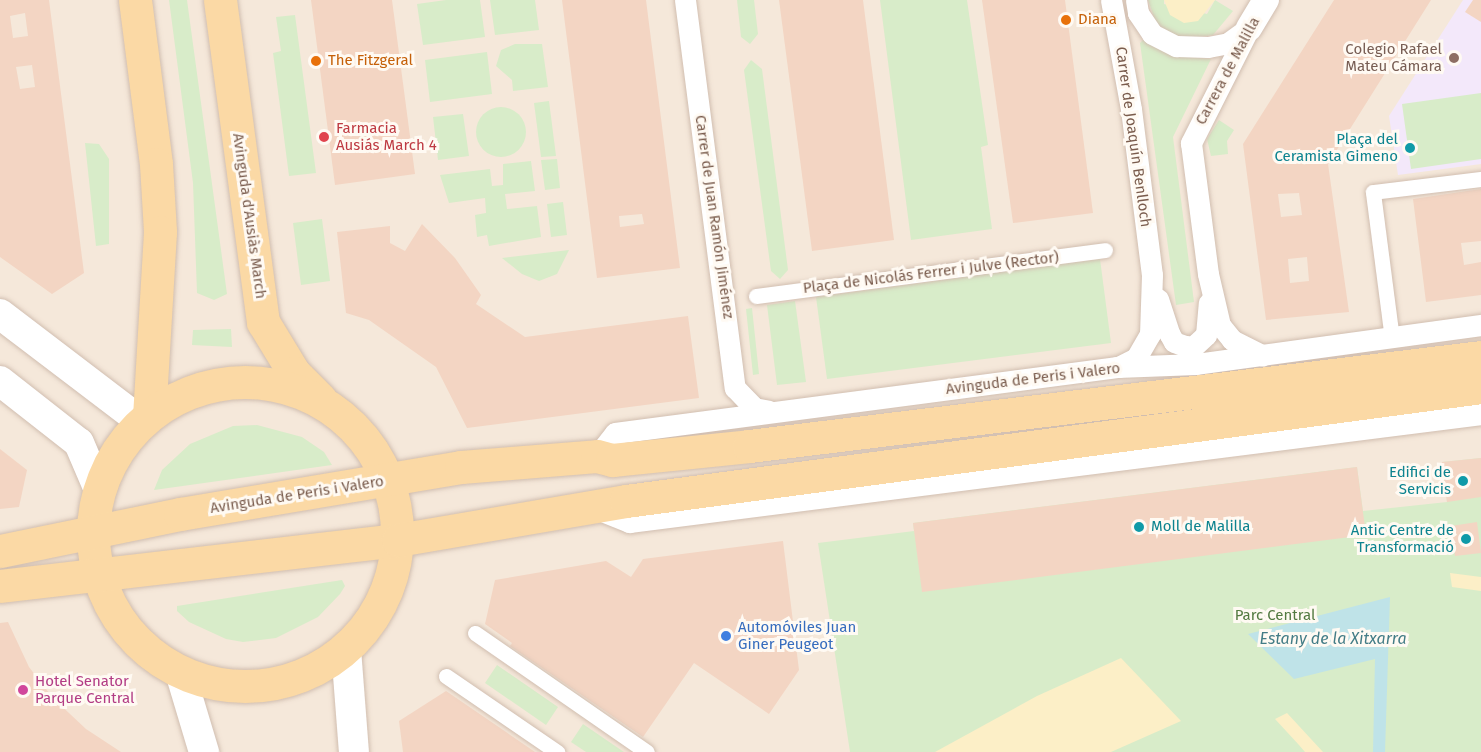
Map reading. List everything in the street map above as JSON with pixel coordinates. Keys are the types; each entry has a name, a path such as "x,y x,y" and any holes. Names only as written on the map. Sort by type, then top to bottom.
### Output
{"main road":[{"path":"135,0 156,164 160,232 145,419"},
{"name":"Avinguda d'Ausiàs March","path":"220,0 263,322 294,373 330,409"},
{"path":"0,314 145,419"},
{"name":"Avinguda de Peris i Valero","path":"0,551 180,514 389,481 461,467 597,456 612,460 749,446 1481,357"},
{"path":"0,381 79,442 99,490"},
{"path":"237,382 268,384 330,409 355,429 375,453 389,481 397,510 398,540 395,565 377,611 346,649 295,678 267,685 218,683 180,672 144,648 129,633 106,596 98,576 93,532 99,490 122,444 145,419 175,399 205,387 237,382"},
{"path":"0,586 398,540 597,509 626,501 1481,387"},
{"path":"346,649 354,752"},
{"path":"180,672 204,752"}],"street":[{"name":"Carrer de Juan Ramón Jiménez","path":"685,0 735,388 754,408 773,411"},
{"name":"Carrer de Joaquín Benlloch","path":"1111,0 1131,109 1152,275 1168,333 1174,342 1193,347 1206,335 1209,323 1208,274"},
{"path":"1136,0 1138,13 1152,34 1176,46 1208,47 1228,43 1249,28"},
{"name":"Carrera de Malilla","path":"1191,143 1249,28 1266,0"},
{"name":"Carrer de Joaquín Benlloch","path":"1191,143 1208,274 1220,325 1232,340 1262,355"},
{"path":"1392,339 1373,192 1481,179"},
{"name":"Plaça de Nicolás Ferrer i Julve (Rector)","path":"756,296 1106,250"},
{"name":"Carrer de Joaquín Benlloch","path":"1117,367 1136,358 1150,334 1152,275"},
{"name":"Avinguda de Peris i Valero","path":"597,456 615,433 1117,367 1196,364 1392,339 1481,325"},
{"path":"597,509 629,522 1481,414"},
{"path":"475,633 647,752"},
{"path":"446,676 557,752"}],"shaded area":[{"path":"0,0 1481,0 1481,752 0,752"},
{"name":"Colegio Rafael Mateu Cámara","path":"1463,0 1481,0 1481,164 1398,175 1389,116"}],"green space":[{"path":"169,0 187,0 227,294 214,300 197,293 193,183"},
{"path":"446,0 480,0 485,37 423,45 417,4"},
{"path":"490,0 535,0 539,30 495,35"},
{"path":"737,0 754,0 758,34 750,44 741,37"},
{"path":"880,0 967,0 988,145 981,147 992,229 911,240"},
{"path":"1148,0 1164,0 1164,4 1207,14 1215,0 1233,11 1213,35 1184,39 1168,33 1156,23"},
{"path":"295,15 316,173 289,176 273,53 281,51 276,17"},
{"path":"1143,40 1177,56 1211,59 1173,137 1194,302 1176,305 1140,43"},
{"path":"515,44 542,44 548,87 513,91 512,80 496,66 501,50"},
{"path":"487,52 492,94 430,102 425,60"},
{"path":"751,60 762,69 788,270 780,279 771,271 744,70"},
{"path":"1481,93 1481,159 1411,169 1402,104"},
{"path":"549,101 556,156 541,157 534,103"},
{"path":"501,107 510,109 521,118 526,132 524,141 515,152 501,157 492,155 481,146 476,132 478,123 487,112"},
{"path":"463,114 469,156 438,160 433,117"},
{"path":"1219,120 1234,130 1227,141 1228,154 1211,156 1207,139"},
{"path":"85,143 99,144 109,159 109,244 96,246"},
{"path":"557,159 560,188 545,190 541,160"},
{"path":"531,161 535,191 505,194 507,209 537,206 541,237 489,246 487,235 477,237 475,215 486,213 485,198 449,203 440,175 490,169 492,186 503,185 503,164"},
{"path":"563,202 567,235 551,237 547,204"},
{"path":"322,219 330,281 301,285 293,223"},
{"path":"569,250 557,274 539,281 522,274 502,258"},
{"path":"1100,259 1111,343 827,379 816,297"},
{"path":"795,301 806,382 777,385 767,305"},
{"path":"752,308 759,374 753,375 746,309"},
{"path":"231,329 232,347 192,345 193,330"},
{"path":"257,425 302,437 324,452 332,465 154,490 162,470 190,444 233,426"},
{"name":"Parc Central","path":"1481,458 1481,752 850,752 818,543 914,531 913,523 1357,467 1363,511 1447,502 1442,462"},
{"path":"342,580 345,586 340,594 318,617 276,638 243,642 226,639 189,622 177,611 177,606"},
{"path":"497,665 558,707 546,725 485,683"},
{"path":"583,724 624,752 586,752 571,742"}],"sand":[{"path":"1164,0 1215,0 1198,21 1184,23 1170,15"},
{"path":"1450,573 1481,577 1481,591 1452,587"},
{"path":"1121,658 1181,721 1111,752 935,752 1037,696"},
{"path":"1287,713 1323,752 1305,752 1275,719"}],"water":[{"name":"Estany de la Xitxarra","path":"1390,597 1385,752 1373,752 1375,659 1294,679 1248,634"}],"building":[{"path":"0,0 49,0 84,273 52,294 0,257","holes":["25,13 28,36 13,38 10,16","32,65 35,87 20,89 16,67"]},
{"path":"311,0 392,0 415,174 335,185"},
{"path":"562,0 646,0 680,268 597,278","holes":["642,214 644,224 620,227 619,216"]},
{"path":"779,0 863,0 894,240 812,251"},
{"path":"982,0 1065,0 1093,213 1013,223"},
{"path":"1334,0 1431,0 1328,164 1349,312 1266,320 1243,144","holes":["1299,193 1302,215 1281,217 1278,194","1307,257 1309,281 1290,283 1288,259"]},
{"path":"1473,0 1481,0 1481,22 1465,12"},
{"path":"1481,189 1481,241 1461,243 1464,265 1481,262 1481,295 1426,302 1413,199"},
{"path":"422,224 455,258 481,295 476,304 525,337 688,316 699,398 467,428 436,367 369,320 346,313 337,232 390,226 390,243 405,251"},
{"path":"0,449 27,470 19,507 0,509"},
{"name":"Edifici de Servicis","path":"1481,458 1481,497 1447,502 1442,462"},
{"name":"Moll de Malilla","path":"1357,467 1366,535 922,592 913,523"},
{"name":"Antic Centre de Transformació","path":"1477,522 1481,553 1455,556 1451,526"},
{"path":"783,541 799,670 769,714 694,663 643,737 510,646 512,643 485,624 495,580 606,561 631,577 643,559"},
{"name":"Hotel Senator Parque Central","path":"8,622 29,667 53,698 86,729 121,752 0,752 0,623"},
{"path":"446,691 535,752 403,752 399,721"}],"place":[{"name":"Diana","path":"1066,20"},
{"name":"Colegio Rafael Mateu Cámara","path":"1454,58"},
{"name":"The Fitzgeral","path":"316,61"},
{"name":"Farmacia Ausiás March 4","path":"324,137"},
{"name":"Plaça del Ceramista Gimeno","path":"1410,148"},
{"name":"Edifici de Servicis","path":"1463,481"},
{"name":"Moll de Malilla","path":"1139,527"},
{"name":"Antic Centre de Transformació","path":"1466,539"},
{"name":"Automóviles Juan Giner Peugeot","path":"726,636"},
{"name":"Hotel Senator Parque Central","path":"23,690"}]}
